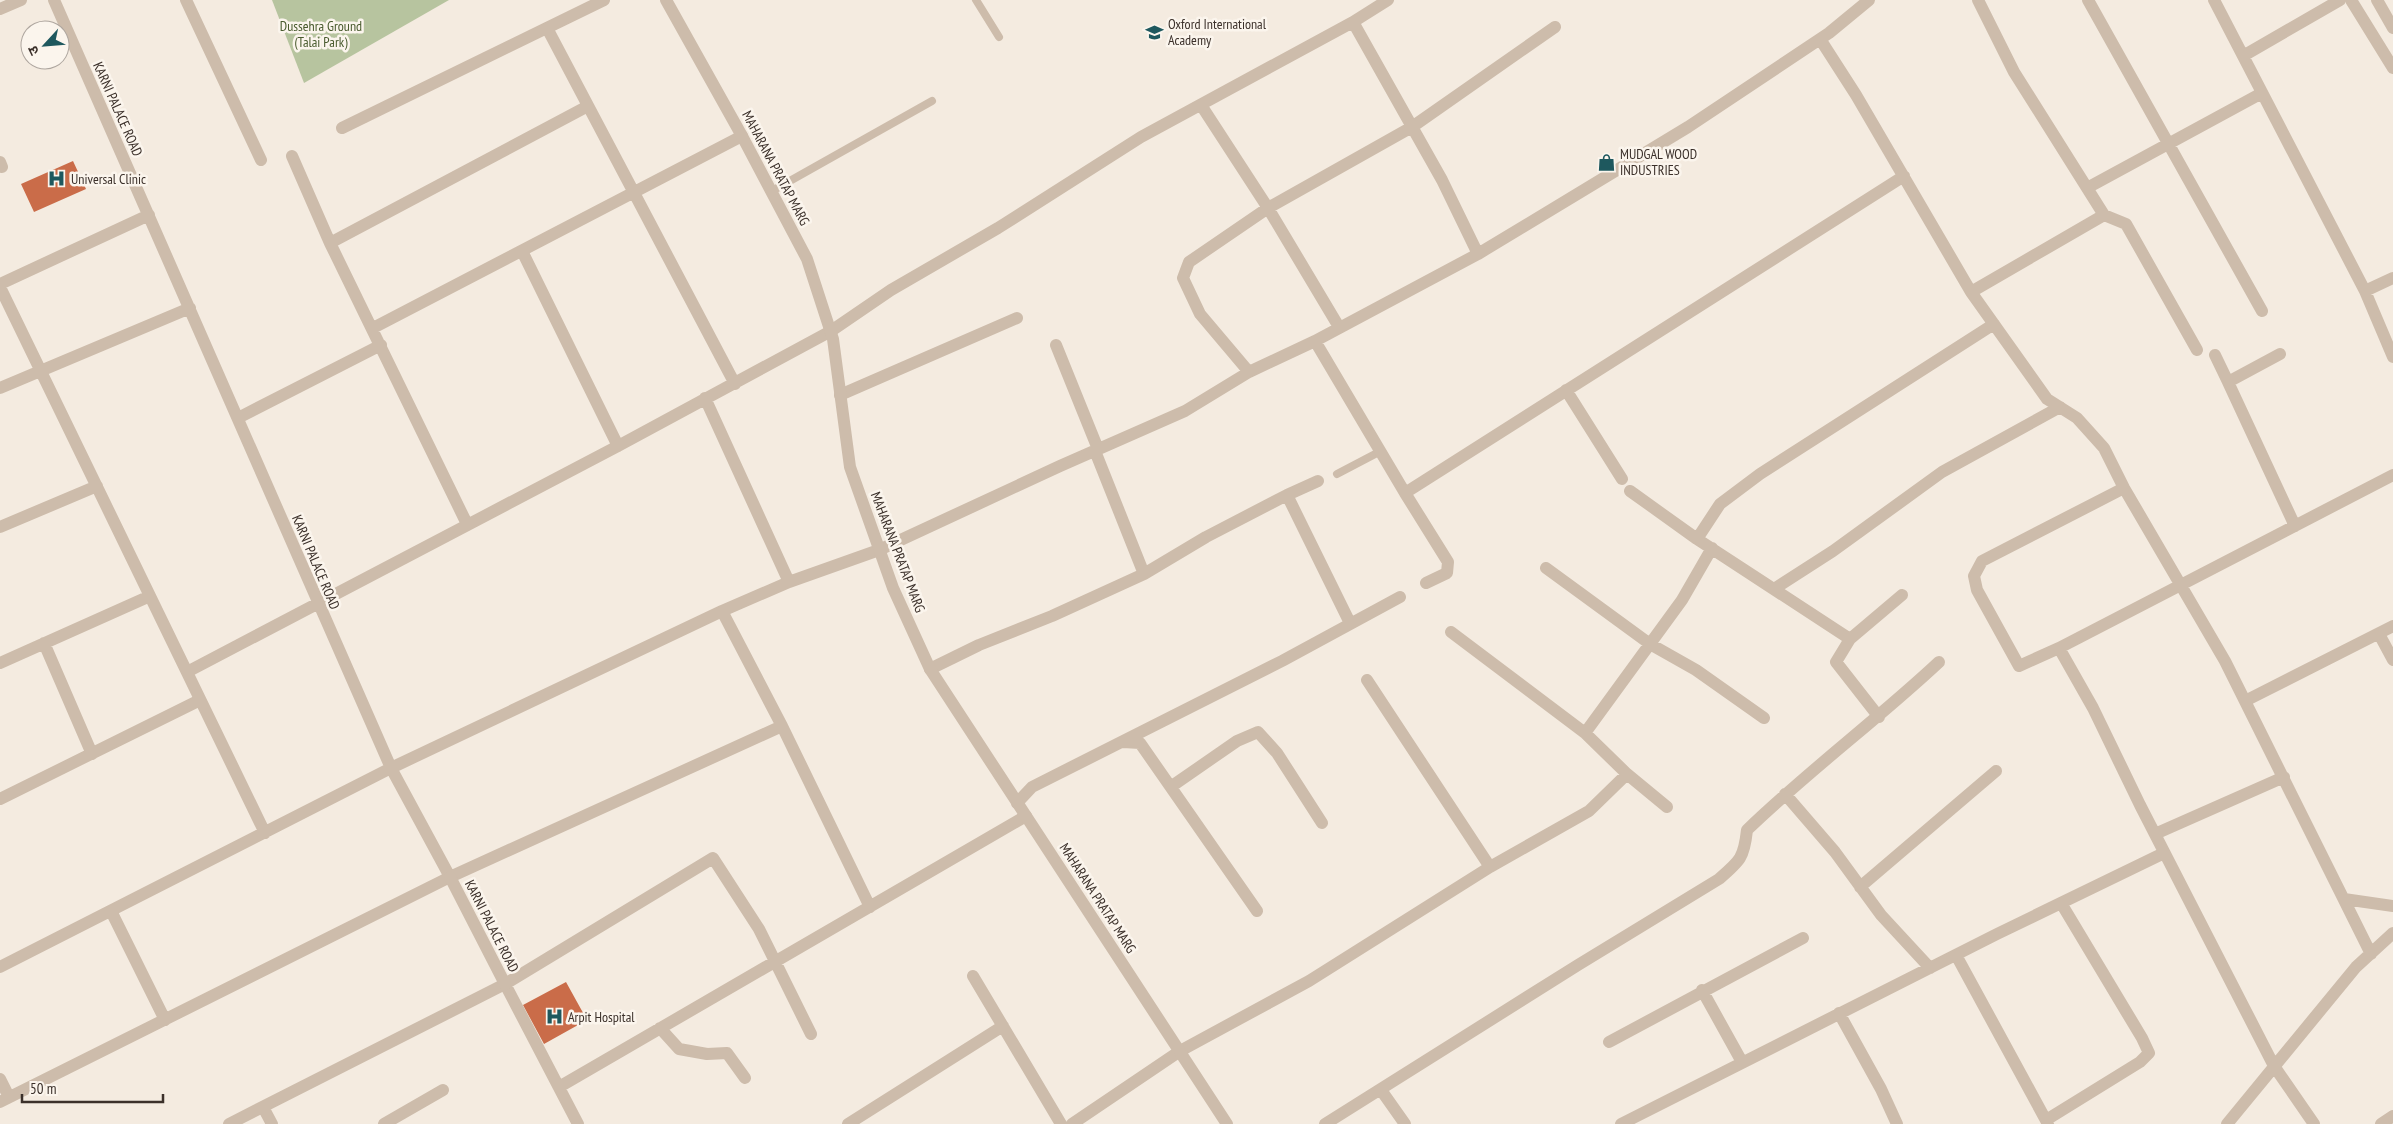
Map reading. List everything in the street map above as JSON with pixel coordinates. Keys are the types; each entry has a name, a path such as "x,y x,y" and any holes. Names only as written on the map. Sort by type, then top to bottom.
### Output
{"street":[{"path":"0,10 21,0"},
{"name":"KARNI PALACE ROAD","path":"54,0 391,768 450,877 578,1124"},
{"path":"186,0 261,160"},
{"path":"342,128 604,0"},
{"name":"MAHARANA PRATAP MARG","path":"666,0 772,191 807,259 831,331 850,467 893,588 930,669 1227,1124"},
{"path":"187,672 466,524 618,446 831,331 891,290 998,228 1141,137 1353,22 1388,0"},
{"path":"0,968 391,768 722,610 789,582 879,550 1185,411 1249,372 1315,341 1478,254 1688,127 1820,39 1869,0"},
{"path":"1978,0 2014,72 2104,214 2126,224 2196,350"},
{"path":"2088,0 2262,311"},
{"path":"2214,0 2365,291 2393,357"},
{"path":"2243,56 2340,0"},
{"path":"2351,0 2393,68"},
{"path":"2377,0 2393,28"},
{"path":"1353,22 1442,180 1478,254"},
{"path":"1249,372 1200,314 1183,278 1189,262 1268,208 1412,127 1555,27"},
{"path":"547,28 735,384"},
{"path":"1820,39 1904,176 1971,292 2047,399 2077,418 2104,448 2124,488 2225,661 2371,954"},
{"path":"2087,188 2262,93"},
{"path":"1201,105 1268,208 1339,327"},
{"path":"330,243 588,106"},
{"path":"373,328 742,136"},
{"path":"292,156 330,243 373,328 466,524"},
{"path":"1405,493 1904,176"},
{"path":"1971,292 2104,214"},
{"path":"149,215 0,286 265,833"},
{"path":"522,251 618,446"},
{"path":"2365,291 2393,278"},
{"path":"0,388 190,308"},
{"path":"840,395 1017,318"},
{"path":"1697,539 1720,504 1760,474 1994,324"},
{"path":"1315,341 1379,452 1448,562 1447,573 1426,583"},
{"path":"238,418 380,344"},
{"path":"1056,344 1144,574"},
{"path":"2228,382 2280,354"},
{"path":"2214,355 2295,526"},
{"path":"1566,390 1622,479"},
{"path":"705,398 789,582"},
{"path":"1774,589 1833,551 1882,513 1942,472 2060,407"},
{"path":"2124,488 1982,561 1974,576 1977,590 2019,666 2059,648 2393,475"},
{"path":"930,669 979,644 1052,616 1144,574 1206,537 1318,481"},
{"path":"0,527 97,486"},
{"path":"1630,491 1697,539 1850,639"},
{"path":"1286,496 1350,623"},
{"path":"1585,733 1682,600 1712,548"},
{"path":"1546,568 1650,644 1696,670 1764,718"},
{"path":"1880,717 1836,662 1850,639 1902,595"},
{"path":"0,663 150,596"},
{"path":"1017,803 1032,787 1282,661 1400,597"},
{"path":"722,610 782,726 870,906"},
{"path":"2245,701 2393,626"},
{"path":"1451,632 1585,733 1627,774 1667,807"},
{"path":"2379,634 2393,660"},
{"path":"44,643 92,754"},
{"path":"2059,648 2092,708 2164,853 2274,1066 2314,1124"},
{"path":"1325,1124 1719,879 1734,866 1744,851 1746,830 1785,794 1880,717 1939,662"},
{"path":"1367,680 1490,867"},
{"path":"0,800 200,700"},
{"path":"0,1079 5,1100 450,877 782,726"},
{"path":"1172,786 1237,741 1258,732 1277,754 1322,824"},
{"path":"1120,742 1140,743 1172,786 1257,912"},
{"path":"1860,888 1996,771"},
{"path":"1072,1124 1180,1051 1309,981 1490,867 1589,811 1627,774"},
{"path":"2155,834 2284,777"},
{"path":"1785,794 1835,852 1881,915 1930,968"},
{"path":"559,1087 1026,816"},
{"path":"1622,1124 1956,954 2164,853"},
{"path":"229,1124 505,984 713,858 759,929 811,1034"},
{"path":"2344,899 2393,906"},
{"path":"1956,954 2047,1122 2140,1062 2149,1053 2142,1038 2061,903"},
{"path":"111,911 165,1020"},
{"path":"2227,1124 2356,968 2393,934"},
{"path":"1609,1042 1702,990 1803,938"},
{"path":"973,976 1061,1124"},
{"path":"1702,990 1742,1062"},
{"path":"1839,1013 1881,1089 1897,1124"},
{"path":"848,1124 1003,1026"},
{"path":"660,1028 680,1049 707,1054 727,1054 745,1078"},
{"path":"384,1124 443,1090"},
{"path":"1381,1090 1405,1124"},
{"path":"263,1107 272,1124"},
{"path":"2382,1124 2393,1116"}],"lane":[{"path":"976,0 999,36"},
{"path":"772,191 932,101"},
{"path":"1337,474 1379,452"}],"green space":[{"name":"Dussehra Ground (Talai Park)","path":"272,0 449,0 304,83"}],"building":[{"path":"73,161 86,189 34,212 21,184"},
{"path":"566,982 587,1020 544,1044 523,1005"}],"place":[{"name":"Oxford International Academy","path":"1154,32"},
{"name":"MUDGAL WOOD INDUSTRIES","path":"1606,162"},
{"name":"Universal Clinic","path":"57,179"},
{"name":"Arpit Hospital","path":"554,1017"}]}
